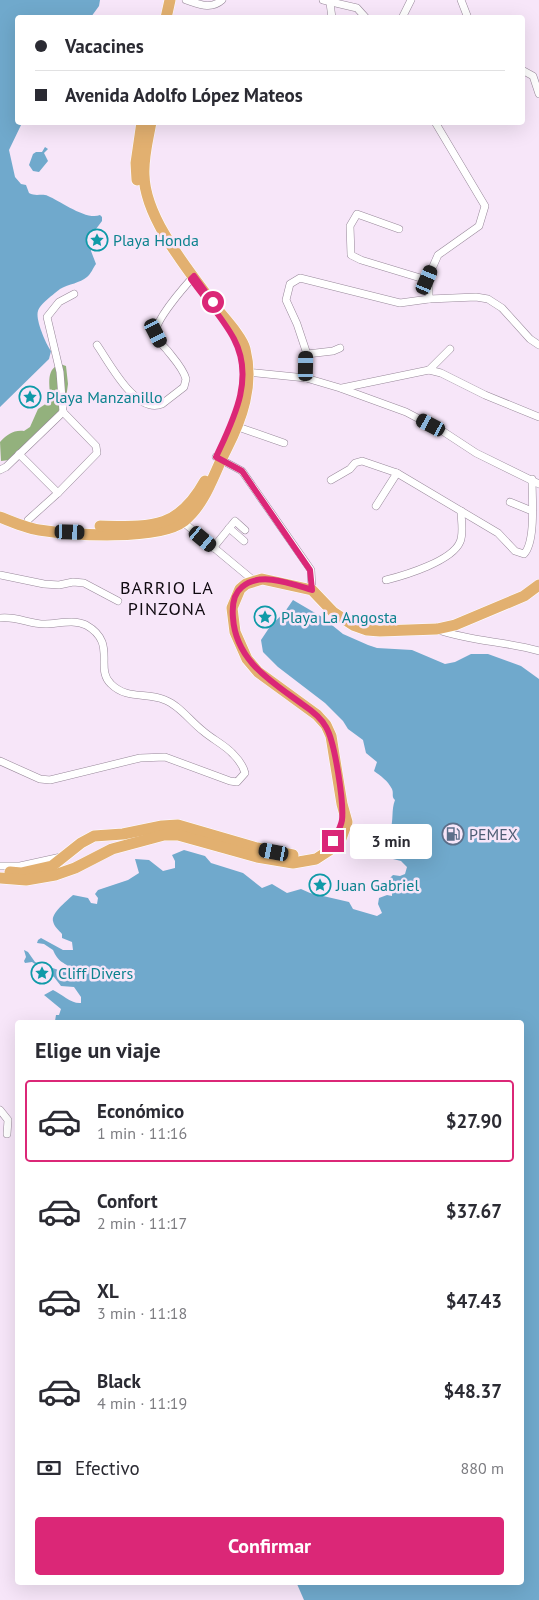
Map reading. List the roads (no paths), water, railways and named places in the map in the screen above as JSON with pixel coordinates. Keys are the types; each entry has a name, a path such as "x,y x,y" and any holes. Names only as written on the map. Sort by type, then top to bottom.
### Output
{"main road":[{"path":"167,15 170,0"},
{"path":"174,15 177,0"},
{"path":"0,509 28,523 57,526 148,526 165,522 187,507 238,427 248,386 246,372 234,338 148,218 140,193 136,163 144,125"},
{"path":"0,517 56,532 133,535 150,534 183,522 203,499 237,410 246,372"},
{"path":"0,878 26,880 55,875 75,868 112,849 164,834 178,835 264,858 293,863 312,860 326,854 341,841 347,822 342,804 331,736 326,725 317,715 258,672 247,659 235,632 232,608 240,589 254,581 262,579 312,590 333,612 353,625 367,630 380,631 437,629 468,621 524,596 539,585"},
{"path":"0,871 21,873 52,866 81,843 94,836 123,834 162,826 178,825 257,848 292,855 313,853 333,841 342,822 342,804"}],"street":[{"path":"186,0 206,6 213,5 222,0"},
{"path":"404,15 411,0"},
{"path":"461,0 467,15"},
{"path":"326,1 331,15"},
{"path":"326,1 357,8 363,15"},
{"path":"525,72 533,76 539,94"},
{"path":"427,280 438,255 479,226 485,206 437,125"},
{"path":"399,229 357,214 350,226 351,255 361,260 427,280 430,282 429,299"},
{"path":"97,345 132,394 148,405 158,406 162,404 184,387 186,379 182,369 156,333 157,326 176,297 192,278"},
{"path":"306,378 307,354 297,324 286,300 290,284 300,278 400,303 429,299 476,297 488,299 502,308 530,339 539,345"},
{"path":"28,523 97,453 96,446 63,412 60,372 46,317 59,302 74,294"},
{"path":"307,354 333,351 340,348"},
{"path":"429,370 450,348"},
{"path":"340,388 429,370 441,372 485,395 539,417"},
{"path":"246,372 306,378 406,412 444,432 476,453 539,484"},
{"path":"0,470 6,467 63,412"},
{"path":"238,427 284,443"},
{"path":"19,454 58,493"},
{"path":"219,458 242,471 310,570 312,590"},
{"path":"331,480 362,461 397,473 498,533 516,551 524,554 529,546 532,479"},
{"path":"376,506 397,473"},
{"path":"510,502 532,510"},
{"path":"386,580 411,574 455,549 461,539 461,511"},
{"path":"213,548 235,521 245,530"},
{"path":"183,522 254,581"},
{"path":"229,528 244,541"},
{"path":"0,575 44,584 84,583 118,602"},
{"path":"0,618 14,617 34,623 76,623 88,627 98,636 104,648 104,674 112,685 130,695 164,699 203,732 232,753 243,766 245,773 237,782 230,781 165,757 152,757 140,758 50,780 40,779 0,761"},
{"path":"437,629 451,634 515,644 539,651"},
{"path":"0,866 20,866 66,856"},
{"path":"0,1110 8,1120 7,1134"}],"water":[{"path":"0,0 100,0 99,6 92,15 15,15 15,125 21,125 9,150 15,177 21,184 26,185 29,193 48,196 81,213 95,216 100,215 102,221 90,237 91,251 96,264 90,274 81,281 60,289 39,308 37,315 39,325 51,351 49,359 0,407"},
{"path":"45,147 48,149 44,153 48,161 39,172 33,171 29,165 33,154 42,152"},
{"path":"293,600 322,617 343,634 377,648 412,650 445,664 455,662 471,654 488,654 521,666 539,679 539,1600 304,1600 297,1585 524,1585 524,1020 55,1020 56,1015 59,1015 61,1009 44,995 53,990 77,1003 81,1003 81,997 74,987 61,986 54,977 32,962 25,963 24,961 26,957 24,950 28,952 35,962 73,975 73,969 59,959 53,950 44,944 37,943 41,938 63,950 73,950 72,942 62,938 62,934 55,927 53,918 60,907 73,895 88,898 91,903 97,904 98,898 95,894 98,890 128,880 139,873 135,859 149,860 163,871 175,868 175,861 172,855 184,850 205,856 211,863 243,873 262,888 272,884 287,893 301,889 310,893 349,902 353,909 377,916 382,913 378,904 379,898 387,895 392,896 392,891 396,888 389,884 389,879 393,875 400,876 405,874 407,867 401,861 393,859 397,842 395,833 390,831 395,800 393,791 386,781 374,771 377,762 366,753 363,740 348,729 343,721 325,703 278,667 263,652 261,640 271,625 284,613"}],"place":[{"name":"Playa Honda","path":"97,240"},
{"name":"Playa Manzanillo","path":"30,397"},
{"name":"Playa La Angosta","path":"265,617"},
{"name":"PEMEX","path":"453,834"},
{"name":"Juan Gabriel","path":"320,885"},
{"name":"Cliff Divers","path":"42,973"}],"district":[{"name":"BARRIO LA PINZONA","path":"167,598"}]}
